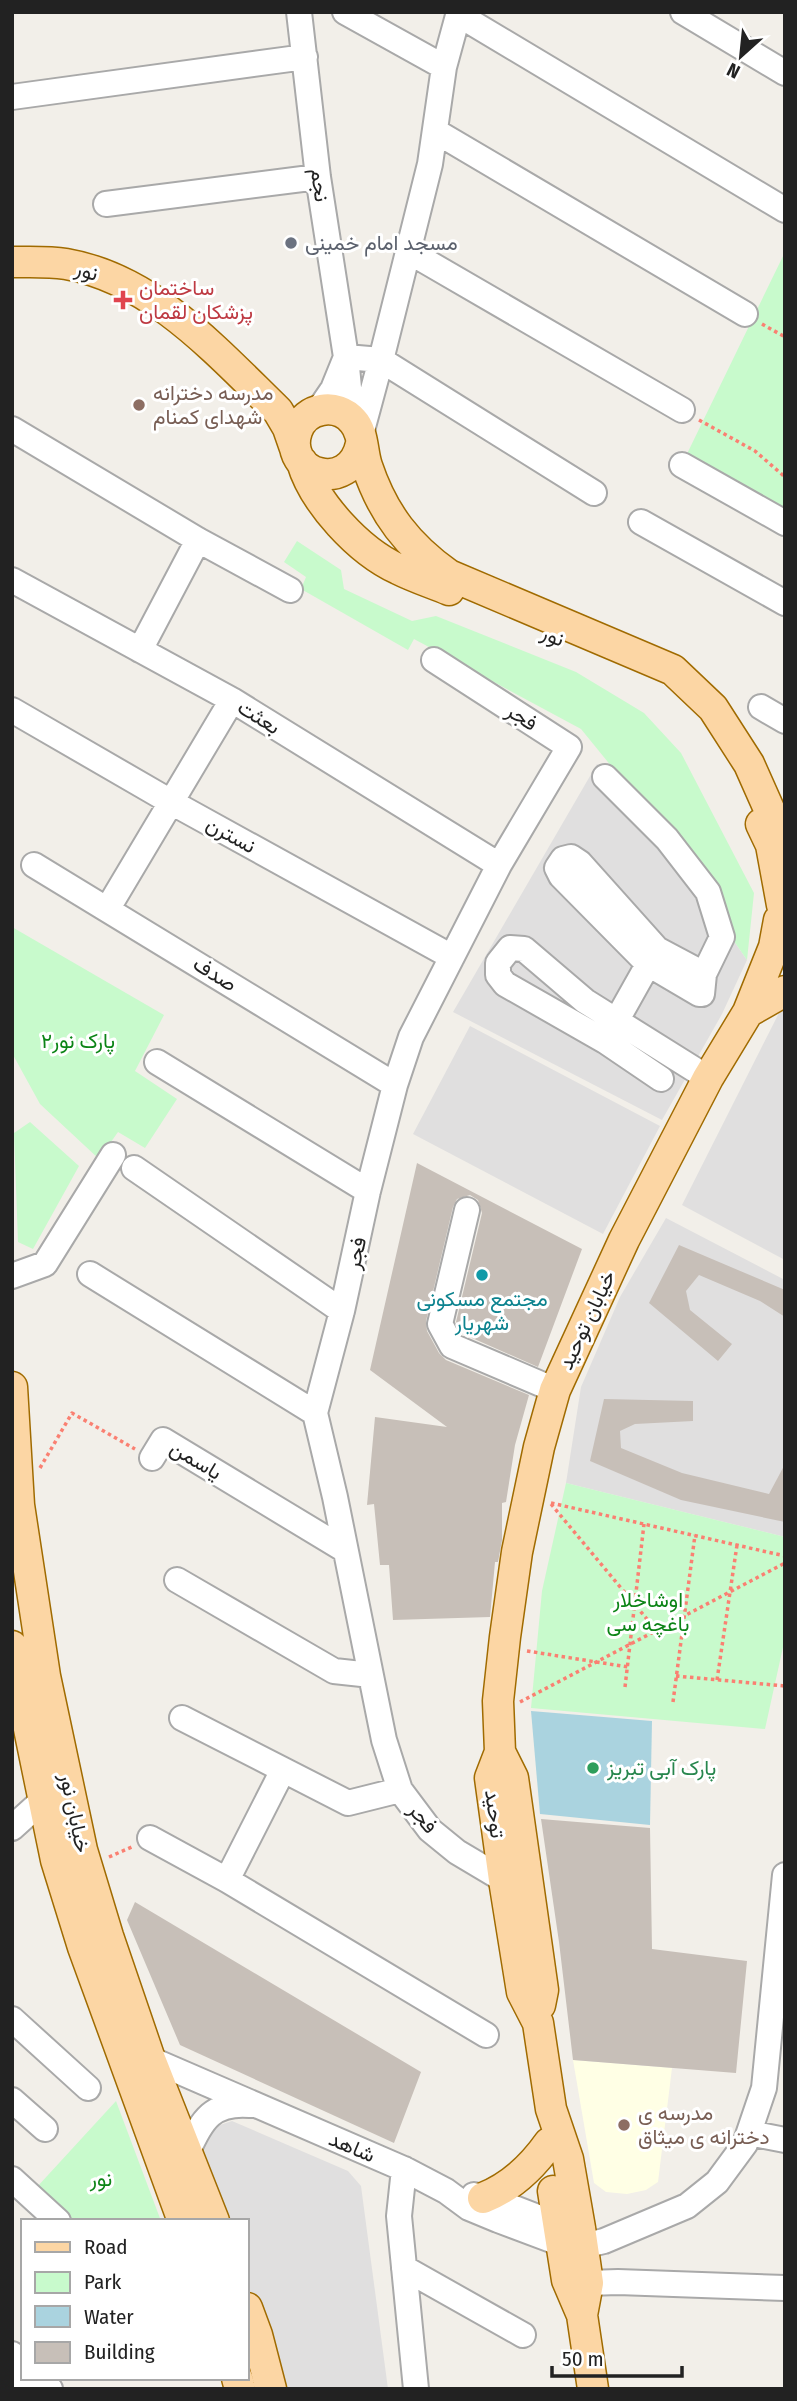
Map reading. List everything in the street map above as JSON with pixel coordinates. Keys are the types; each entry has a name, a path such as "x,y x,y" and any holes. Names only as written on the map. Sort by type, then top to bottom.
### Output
{"main road":[{"name":"نور","path":"12,250 84,255 125,268 157,285 187,307 284,403 303,411 316,411"},
{"name":"نور","path":"12,262 65,264 97,273 128,286 170,311 278,411 288,428 311,486 333,516 355,538 397,569 665,685 712,736 750,802 781,843"},
{"path":"326,409 348,415 360,436 354,463 338,474 318,474 299,457 295,441 304,419 316,411 326,409"},
{"name":"نور","path":"360,436 372,480 382,503 394,523 423,556 449,575 673,670 713,708 749,764 781,843"},
{"path":"781,843 783,916"},
{"name":"خیابان توحید","path":"500,1752 499,1713 503,1647 517,1552 539,1447 555,1390 614,1262 708,1078 748,1012 774,947 783,916"},
{"path":"748,1012 785,961"},
{"path":"748,1012 785,991"},
{"name":"خیابان نور","path":"12,1387 19,1505 45,1676 57,1797 56,1860 83,1947 182,2219"},
{"name":"خیابان نور","path":"12,1646 57,1797 88,1866 108,1936 150,2059 213,2219"},
{"name":"توحید","path":"500,1752 513,1778 515,1878 542,1990 538,2023 551,2109 568,2159 577,2237 588,2283 582,2315"},
{"name":"توحید","path":"551,2109 548,2161 577,2237 567,2280 582,2315 593,2389"},
{"path":"483,2198 508,2185 537,2159 549,2143"},
{"path":"248,2311 271,2389"}],"street":[{"name":"نجم","path":"299,12 318,177 349,388 360,436"},
{"path":"345,12 444,67"},
{"path":"683,12 785,73"},
{"path":"360,436 430,164 444,67 459,13 785,210"},
{"path":"12,97 305,57"},
{"path":"435,131 745,314"},
{"path":"106,204 318,177"},
{"path":"408,251 682,410"},
{"path":"316,411 333,389 345,358 381,360 594,493"},
{"path":"12,429 198,540 289,590"},
{"path":"682,465 785,523"},
{"path":"641,522 785,603"},
{"path":"140,650 198,540"},
{"name":"بعثت","path":"12,580 232,700 499,864"},
{"name":"فجر","path":"434,660 569,747 499,864 411,1037 395,1085 315,1413 384,1740 400,1790 430,1830 457,1852 515,1878"},
{"path":"108,908 232,700"},
{"path":"761,708 785,721"},
{"name":"نسترن","path":"12,710 171,802 452,957"},
{"path":"605,777 667,839 708,892 722,937 704,974 652,956 611,1031"},
{"name":"صدف","path":"34,865 395,1085"},
{"path":"611,1031 708,1078"},
{"path":"611,1031 661,1079"},
{"path":"157,1062 368,1191"},
{"path":"12,1276 45,1264 113,1155"},
{"path":"134,1168 342,1311"},
{"path":"467,1210 440,1324 452,1346 555,1390"},
{"path":"90,1274 315,1413"},
{"name":"یاسمن","path":"152,1458 163,1440 345,1550"},
{"path":"177,1580 334,1671 371,1675"},
{"path":"182,1718 348,1804 400,1790"},
{"path":"227,1880 284,1770"},
{"path":"12,1828 57,1797"},
{"path":"150,1839 227,1880 486,2035"},
{"path":"577,2237 687,2206 717,2182 745,2144 764,2088 785,1875"},
{"path":"12,2019 88,2088"},
{"name":"شاهد","path":"150,2059 404,2169 446,2191 469,2207 577,2237"},
{"path":"12,2100 46,2129"},
{"path":"188,2151 199,2126 214,2111 232,2104 258,2106"},
{"path":"749,2133 785,2140"},
{"path":"404,2169 399,2216 416,2389"},
{"path":"12,2179 56,2219"},
{"name":"شاهد","path":"446,2191 483,2198 577,2237"},
{"path":"404,2269 523,2335"},
{"path":"588,2283 785,2288"}],"path":[{"path":"745,314 785,337"},
{"path":"682,410 755,451 785,477"},
{"name":"یاسمن","path":"39,1470 72,1413 152,1458"},
{"path":"657,1630 550,1503 785,1556"},
{"path":"625,1687 644,1524"},
{"path":"673,1703 695,1535"},
{"path":"717,1680 737,1545"},
{"path":"499,1713 785,1563"},
{"path":"503,1647 628,1667"},
{"path":"676,1676 785,1686"},
{"path":"88,1866 150,1839"}],"shaded area":[{"path":"597,764 625,783 747,960 722,1014 662,1120 453,1012"},
{"path":"785,1001 785,1260 682,1205"},
{"path":"470,1026 660,1126 603,1234 413,1134"},
{"path":"666,1218 785,1280 785,1537 566,1483 581,1387 620,1297"},
{"name":"مدرسه ی دخترانه ی میثاق","path":"573,2060 672,2068 658,2182 646,2190 627,2194 606,2192 594,2183"},
{"path":"232,2121 348,2171 361,2186 388,2389 282,2389 248,2285 248,2219 226,2219 202,2147 211,2128"}],"green space":[{"path":"785,252 785,516 684,460"},
{"path":"297,541 341,570 344,589 412,621 436,616 576,672 644,713 681,753 754,893 747,960 625,783 581,729 414,639 408,650 301,589 306,577 284,562"},
{"name":"پارک نور۲","path":"12,927 164,1015 135,1071 177,1099 145,1148 118,1132 99,1159 40,1104 12,1053"},
{"path":"30,1122 79,1166 33,1249 18,1242 14,1133"},
{"name":"اوشاخلار باغچه سی","path":"566,1483 785,1537 785,1638 765,1729 531,1708 542,1591"},
{"name":"نور","path":"116,2101 160,2219 72,2219 37,2187"}],"water":[{"name":"پارک آبی تبریز","path":"531,1711 652,1721 650,1825 540,1814"}],"building":[{"path":"417,1163 582,1249 538,1367 463,1334 456,1322 482,1213 478,1200 470,1195 457,1199 453,1207 426,1321 427,1331 446,1360 529,1395 515,1445 506,1502 502,1503 502,1540 498,1562 495,1562 490,1617 393,1620 389,1565 380,1565 374,1504 367,1505 375,1417 447,1427 370,1370"},
{"path":"679,1245 785,1290 785,1317 760,1301 699,1275 686,1291 690,1310 732,1344 718,1361 649,1303"},
{"path":"604,1399 693,1401 693,1421 635,1424 620,1431 621,1448 682,1473 769,1494 785,1464 785,1522 681,1500 590,1461"},
{"path":"541,1819 650,1828 652,1949 747,1961 736,2073 573,2060"},
{"path":"135,1902 421,2072 394,2143 180,2045 127,1920"}],"place":[{"name":"مسجد امام خمینی","path":"291,243"},
{"name":"ساختمان پزشکان لقمان","path":"123,300"},
{"name":"مدرسه دخترانه شهدای کمنام","path":"139,405"},
{"name":"مجتمع مسکونی شهریار","path":"482,1275"},
{"name":"پارک آبی تبریز","path":"593,1768"},
{"name":"مدرسه ی دخترانه ی میثاق","path":"624,2125"}]}
